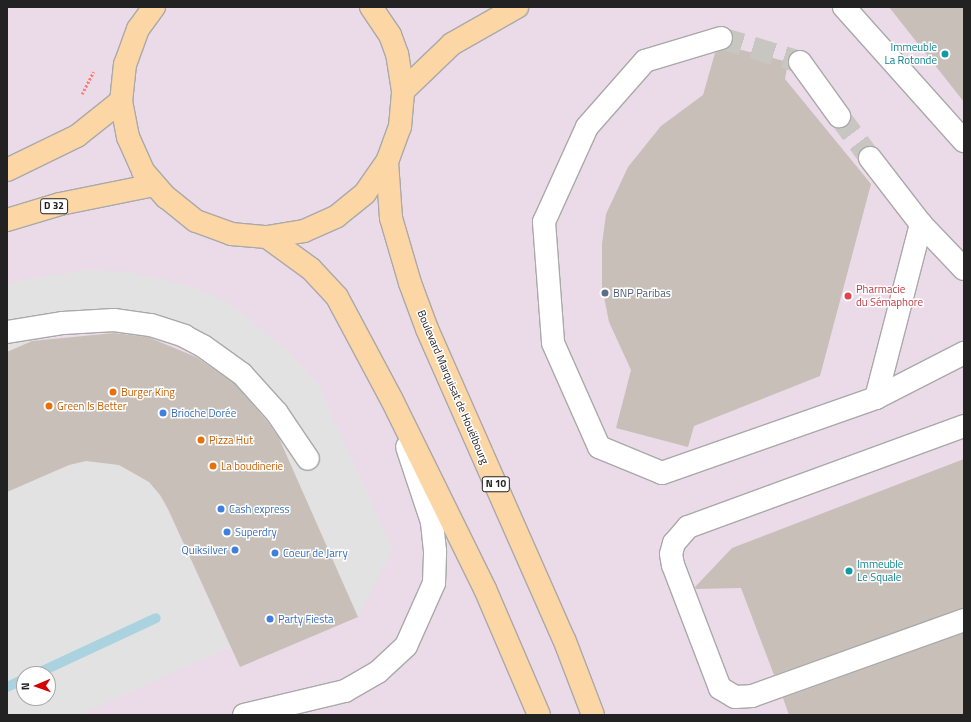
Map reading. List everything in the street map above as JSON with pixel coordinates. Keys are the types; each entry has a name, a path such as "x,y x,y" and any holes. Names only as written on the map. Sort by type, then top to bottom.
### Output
{"main road":[{"path":"141,7 138,29 125,64 121,101 128,137 143,171 154,185 196,221 230,234 267,237 304,231 337,216 365,193 387,162 400,127 403,91 397,54 390,35 371,7"},
{"path":"138,29 154,7"},
{"path":"403,91 452,44 517,7"},
{"path":"7,170 77,136 121,101"},
{"name":"Boulevard Marquisat de Houëlbourg","path":"387,162 391,218 410,283 427,329 564,639 593,715"},
{"name":"D 32","path":"7,220 60,204 154,185"},
{"path":"267,237 311,269 337,297 392,400 485,589 539,715"}],"street":[{"path":"844,7 964,141"},
{"path":"721,38 645,61 587,127 544,222 553,343 598,447 662,473 876,398 964,353"},
{"path":"800,62 839,116"},
{"path":"870,158 921,224 964,269"},
{"path":"876,398 921,224"},
{"path":"7,332 57,323 108,320 150,325 184,336 223,360 251,383 277,413 308,459"},
{"path":"244,715 325,696 359,684 390,663 406,646 423,612 434,583 435,551 432,522 392,400"},
{"path":"964,426 688,527 674,543 671,554 673,565 720,688 735,697 752,696 964,620"}],"path":[{"path":"80,97 92,79 95,66"}],"shaded area":[{"path":"7,7 964,7 964,715 7,715"},
{"path":"86,270 122,271 161,279 196,288 230,304 288,351 317,383 393,550 358,617 268,416 213,359 140,328 60,331 7,352 7,287 22,280"},
{"path":"86,461 119,465 149,482 160,495 230,647 79,715 7,715 7,492 69,465"}],"building":[{"name":"Immeuble La Rotonde","path":"889,7 964,7 964,102"},
{"path":"730,47 788,62 785,79 871,184 820,376 694,426 688,447 616,428 631,370 609,322 602,287 602,244 606,214 628,167 661,126 703,95 715,53"},
{"name":"Coeur de Jarry","path":"114,333 148,337 196,357 234,383 267,421 279,438 358,617 240,667 168,509 160,495 149,482 119,465 86,461 69,465 7,492 7,352 32,341"},
{"name":"Immeuble Le Squale","path":"964,459 964,608 774,675 741,588 696,589 695,587 732,548"},
{"path":"964,633 964,715 789,715 783,698"}],"waterway":[{"path":"53,666 156,618"},
{"path":"7,687 16,683"}],"tunnel":[{"path":"721,38 800,62"},
{"path":"839,116 870,158"}],"place":[{"name":"Immeuble La Rotonde","path":"945,54"},
{"name":"BNP Paribas","path":"605,293"},
{"name":"Pharmacie du Sémaphore","path":"848,296"},
{"name":"Burger King","path":"113,392"},
{"name":"Green Is Better","path":"49,406"},
{"name":"Brioche Dorée","path":"163,413"},
{"name":"Pizza Hut","path":"201,440"},
{"name":"La boudinerie","path":"213,466"},
{"name":"Cash express","path":"221,509"},
{"name":"Superdry","path":"227,532"},
{"name":"Quiksilver","path":"235,550"},
{"name":"Coeur de Jarry","path":"275,553"},
{"name":"Immeuble Le Squale","path":"849,571"},
{"name":"Party Fiesta","path":"270,619"}]}
